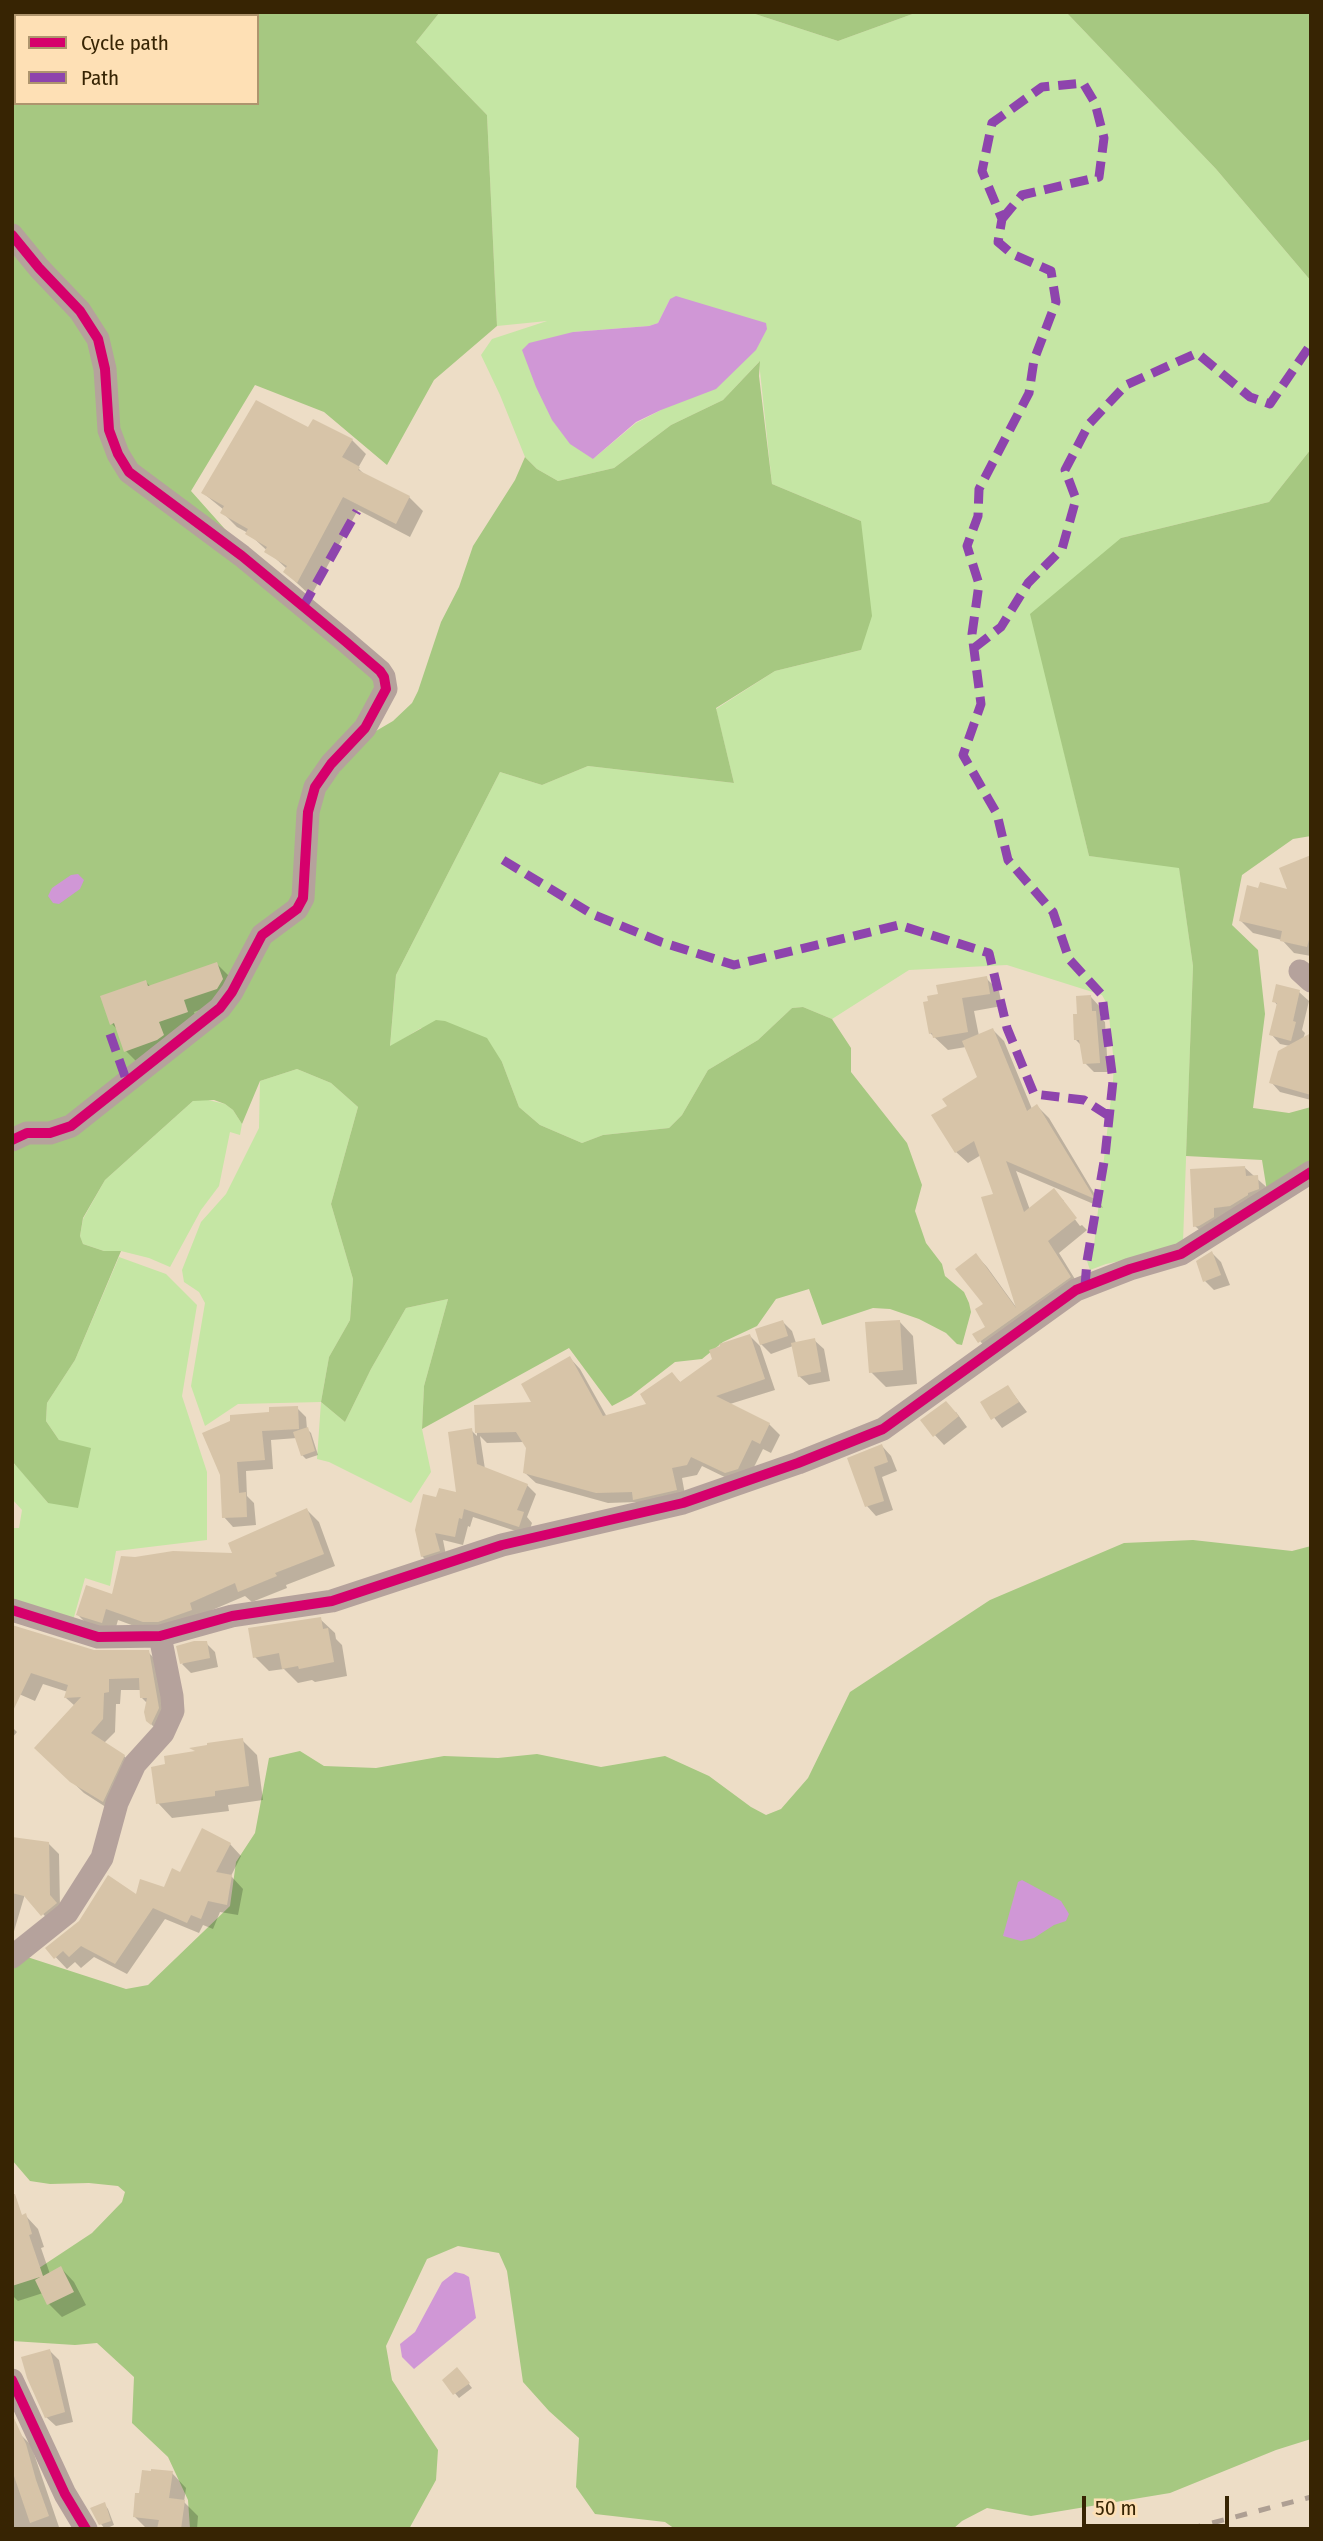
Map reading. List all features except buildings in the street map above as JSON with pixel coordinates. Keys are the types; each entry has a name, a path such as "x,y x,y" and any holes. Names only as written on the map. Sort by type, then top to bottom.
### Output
{"street":[{"path":"12,235 80,311 98,339 105,369 109,429 118,454 129,472 222,540 345,641 380,671 386,689 365,728 331,764 315,787 308,811 303,898 297,909 262,935 232,992 219,1008 71,1126 50,1133 27,1133 12,1140"},
{"path":"12,1610 98,1637 160,1636 232,1616 332,1601 502,1545 683,1503 798,1463 883,1429 1076,1290 1130,1269 1181,1254 1311,1172"},
{"path":"12,1957 67,1913 102,1858 117,1803 135,1764 163,1733 173,1711 160,1636"},
{"path":"12,2380 65,2494 86,2529"}],"green space":[{"path":"12,12 440,12 416,42 487,115 497,326 434,380 387,465 324,412 255,385 191,491 232,537 171,499 123,452 108,352 12,229"},
{"path":"440,12 749,12 838,41 918,12 1066,12 1216,169 1311,281 1311,449 1269,502 1121,538 1061,739 1089,856 1179,867 1193,966 1183,1242 1149,1255 1090,1270 1087,1261 1094,1245 1113,1081 1114,1064 1108,1006 1102,995 1007,965 909,970 832,1019 803,1007 792,1008 758,1040 708,1070 682,1115 669,1128 603,1135 582,1143 540,1125 519,1107 502,1062 421,1028 390,1047 396,975 500,772 542,785 588,766 734,783 716,709 775,671 861,650 861,521 772,484 759,362 723,400 671,425 614,468 558,481 537,469 525,457 481,355 492,339 547,321 497,326 487,115 416,42","holes":["670,299 661,410 636,423 593,459 573,332 658,323"]},
{"path":"749,12 918,12 838,41"},
{"path":"1066,12 1311,12 1311,281 1216,169"},
{"path":"12,247 86,329 98,371 102,431 195,526 373,673 380,692 327,762 298,896 227,990 66,1124 12,1136"},
{"path":"760,361 759,376 772,484 861,521 872,616 861,650 775,671 716,708 734,783 588,766 542,785 500,772 396,975 390,1046 436,1020 487,1038 502,1062 519,1107 540,1125 582,1143 603,1135 669,1128 682,1115 708,1070 758,1040 792,1008 803,1007 832,1019 851,1048 851,1072 907,1143 922,1185 915,1211 926,1243 942,1264 945,1276 964,1292 969,1303 971,1312 962,1345 919,1319 890,1309 873,1308 822,1325 809,1289 776,1299 757,1326 723,1342 702,1359 675,1362 631,1396 612,1406 569,1348 422,1429 424,1386 448,1299 406,1308 345,1422 321,1402 329,1357 350,1320 353,1279 331,1204 358,1107 331,1083 297,1069 260,1081 242,1124 233,1110 225,1104 214,1100 193,1101 105,1180 83,1218 80,1236 83,1244 104,1251 121,1251 75,1360 47,1403 46,1421 59,1440 91,1448 78,1508 48,1503 12,1461 12,1151 178,1046 267,938 302,911 316,803 364,738 393,721 412,703 441,622 459,587 473,546 515,480 525,457 537,469 558,481 614,468 671,425 723,400"},
{"path":"1311,449 1311,836 1293,839 1242,875 1232,925 1258,950 1265,1014 1253,1108 1289,1113 1311,1107 1311,1163 1267,1191 1262,1160 1186,1156 1193,966 1179,868 1089,856 1030,614 1121,538 1269,502"},
{"path":"297,1069 331,1083 358,1107 331,1204 353,1279 350,1320 329,1357 321,1402 238,1404 205,1426 191,1386 205,1303 199,1292 184,1282 182,1270 201,1222 226,1194 259,1128 260,1081"},
{"path":"204,1099 225,1104 233,1110 242,1124 240,1135 230,1132 219,1186 201,1210 170,1267 149,1258 121,1251 104,1251 83,1244 80,1236 83,1219 105,1180 193,1101"},
{"path":"119,1257 166,1274 197,1305 182,1396 207,1472 207,1540 116,1551 110,1586 85,1578 72,1624 12,1603 12,1528 19,1528 22,1510 12,1499 12,1466 15,1464 48,1503 59,1440 46,1421 47,1403 75,1360"},
{"path":"448,1299 424,1386 422,1429 431,1472 411,1503 329,1462 317,1459 321,1402 345,1422 406,1308"},
{"path":"1193,1540 1292,1551 1311,1546 1311,2439 1276,2450 1170,2493 1031,2516 987,2508 953,2529 675,2529 665,2522 595,2514 576,2487 579,2438 549,2411 523,2382 507,2271 499,2253 458,2246 427,2259 386,2346 392,2380 438,2450 436,2480 409,2529 190,2529 188,2500 168,2457 132,2423 134,2377 97,2343 75,2345 12,2341 12,2281 27,2276 92,2233 122,2202 125,2192 118,2186 30,2181 12,2160 12,1963 21,1955 126,1989 148,1985 230,1906 236,1862 255,1833 269,1758 300,1751 324,1766 376,1768 444,1756 498,1758 537,1754 601,1767 665,1756 709,1776 766,1815 781,1809 808,1778 850,1692 990,1600 1124,1543"}],"shaded area":[{"path":"676,296 766,323 767,329 756,350 716,389 636,422 593,459 570,444 552,420 522,350 529,343 573,332 658,323 670,299"},
{"path":"78,874 84,880 80,889 59,904 53,903 48,896 52,888 71,875"},
{"path":"1022,1880 1061,1901 1069,1914 1066,1921 1034,1938 1021,1941 1003,1936 1018,1882"},
{"path":"455,2272 469,2277 476,2318 414,2369 402,2357 400,2344 415,2332 442,2282"}],"railway":[{"path":"1189,2529 1311,2497"}],"marked path":[{"path":"1002,219 1022,195 1099,177 1104,138 1095,103 1083,83 1042,87 992,123 982,171 1002,219 998,242 1012,254 1051,271 1056,302 1034,360 1029,393 979,489 978,516 967,546 979,584 972,634 981,704 963,755 997,814 1008,860 1053,912 1069,959 1102,995 1113,1081 1105,1156 1085,1286"},
{"path":"974,648 1001,627 1028,583 1062,549 1076,499 1065,470 1089,424 1126,385 1197,353 1250,397 1270,404 1311,344"},
{"path":"303,607 357,511"},
{"path":"503,860 592,914 661,942 734,965 899,925 989,953 1007,1028 1034,1094 1084,1100 1109,1116"},
{"path":"110,1034 127,1082"}],"cycle path":[{"path":"12,235 80,311 98,339 105,369 109,430 118,454 129,472 242,556 345,641 380,671 386,689 365,728 331,764 315,787 308,812 303,898 297,909 262,935 232,992 220,1008 71,1126 50,1133 27,1133 12,1140"},
{"path":"12,1610 98,1637 160,1636 232,1616 332,1601 502,1545 683,1503 798,1463 883,1429 1076,1290 1130,1269 1181,1254 1311,1172"},
{"path":"12,2380 65,2494 86,2529"}]}
